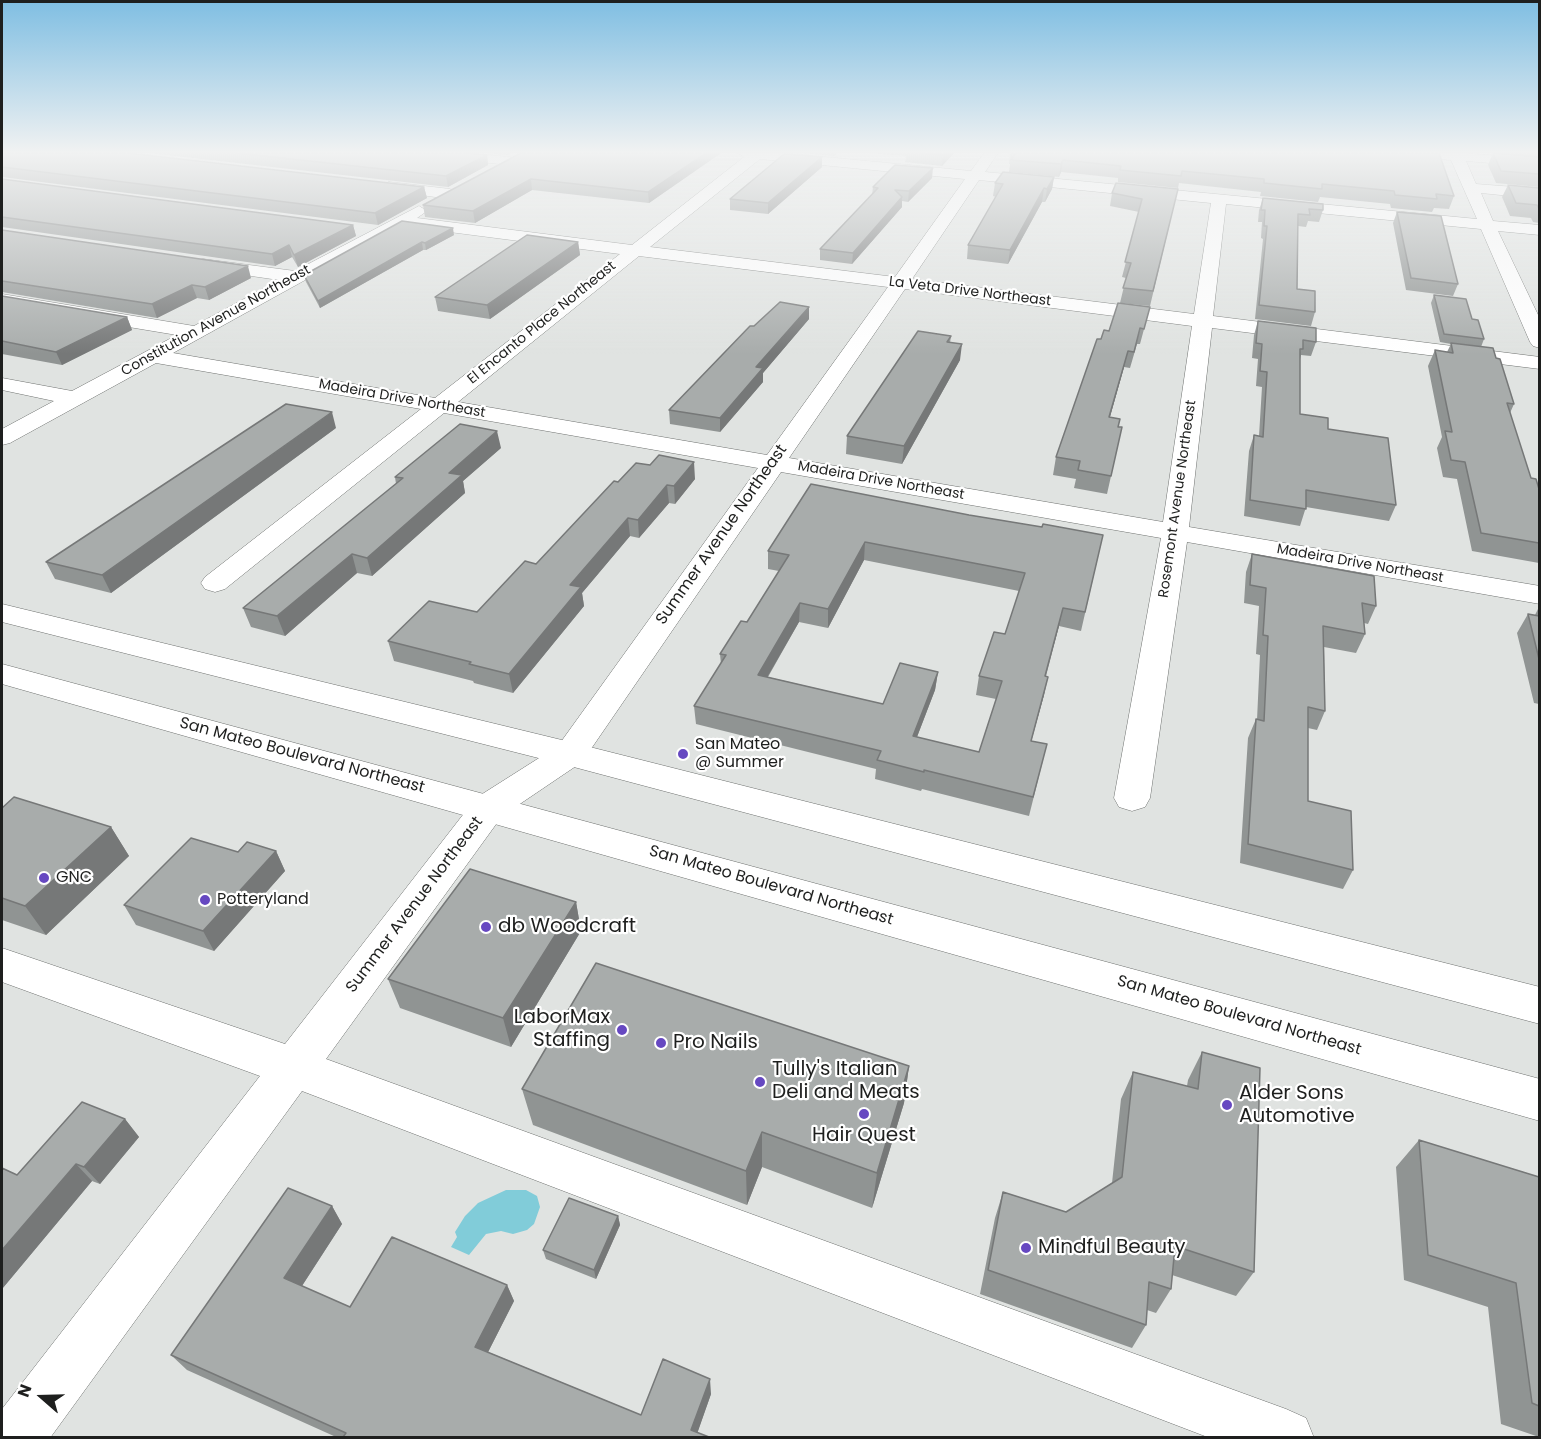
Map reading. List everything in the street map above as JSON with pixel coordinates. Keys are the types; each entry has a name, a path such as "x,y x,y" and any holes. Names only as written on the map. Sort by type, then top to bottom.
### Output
{"street":[{"name":"El Encanto Place Northeast","path":"215,583 670,220"},
{"name":"Summer Avenue Northeast","path":"15,1437 489,807 570,754 772,463 945,220"},
{"name":"Rosemont Avenue Northeast","path":"1132,798 1174,532 1216,220"},
{"path":"1439,220 1539,230"},
{"path":"1487,220 1539,342"},
{"name":"La Veta Drive Northeast","path":"400,221 1539,363"},
{"name":"Constitution Avenue Northeast","path":"2,438 400,221"},
{"path":"356,229 381,232"},
{"path":"184,261 296,277"},
{"path":"2,300 196,332"},
{"name":"Madeira Drive Northeast","path":"152,356 1539,595"},
{"path":"2,384 75,398"},
{"path":"2,613 570,754 1539,1006"},
{"name":"San Mateo Boulevard Northeast","path":"2,674 489,807 1539,1100"},
{"path":"2,965 293,1067 1286,1437"}],"water":[{"path":"506,1190 526,1190 537,1196 540,1207 534,1224 527,1230 513,1234 501,1231 486,1234 469,1255 451,1247 457,1237 455,1232 465,1216 478,1203"}],"building":[{"path":"25,220 316,220 353,225 294,255 289,245 272,254"},
{"path":"847,220 882,220 853,253 820,249"},
{"path":"982,220 1026,220 1010,250 968,245"},
{"path":"1136,220 1170,220 1153,291 1123,288 1131,263 1125,262"},
{"path":"1264,220 1298,220 1297,289 1315,291 1315,312 1259,305 1267,226 1264,226"},
{"path":"1399,220 1442,220 1458,284 1411,278"},
{"path":"402,221 453,228 425,243 422,242 318,301 304,275"},
{"path":"2,230 248,266 205,287 192,285 152,304 2,281"},
{"path":"527,235 578,242 487,305 435,297"},
{"path":"1434,295 1466,299 1472,319 1478,320 1484,339 1444,334"},
{"path":"2,296 127,317 56,352 2,341"},
{"path":"780,302 809,307 756,367 763,368 720,418 669,410 750,326 754,326"},
{"path":"1118,303 1150,307 1144,329 1140,328 1134,352 1128,351 1109,417 1120,419 1118,427 1122,427 1111,476 1078,470 1080,461 1056,457 1097,339 1101,339 1104,330 1109,331"},
{"path":"1258,321 1316,328 1316,342 1303,340 1303,349 1300,349 1300,414 1328,418 1328,429 1388,438 1396,505 1306,490 1306,509 1250,500 1254,435 1263,437 1267,372 1260,371 1262,344 1256,343"},
{"path":"918,331 951,336 947,342 962,344 904,446 847,436"},
{"path":"1451,343 1493,348 1496,358 1500,359 1514,404 1507,403 1531,478 1536,479 1539,489 1539,543 1481,533 1465,462 1451,460 1445,431 1452,432 1435,350 1453,353"},
{"path":"286,404 332,412 102,575 46,562"},
{"path":"460,424 497,431 449,473 462,475 367,558 352,554 277,616 243,608 403,478 395,477"},
{"path":"659,455 694,462 674,486 667,485 638,520 628,518 570,585 581,587 509,674 388,641 429,601 477,612 525,561 536,564 614,481 618,482 636,463 650,465"},
{"path":"811,484 969,515 1042,527 1043,524 1103,535 1085,612 1063,608 1031,741 1047,744 1033,797 877,760 881,751 694,706 726,655 720,654 741,621 747,622 789,555 768,551","holes":["865,542 1025,573 1005,634 994,632 979,676 1002,681 979,752 913,736 938,672 900,663 883,704 758,675 800,603 828,609"]},
{"path":"1252,554 1374,576 1376,606 1362,603 1365,634 1323,626 1325,711 1308,707 1308,801 1351,811 1353,870 1248,844 1256,719 1264,721 1268,636 1263,635 1266,588 1250,585"},
{"path":"1528,614 1539,616 1539,659"},
{"path":"14,797 111,827 25,906 2,898 2,808"},
{"path":"191,838 238,852 247,842 276,851 203,931 124,905"},
{"path":"470,869 576,902 503,1018 388,979"},
{"path":"596,963 909,1066 877,1173 762,1132 746,1171 522,1089"},
{"path":"1202,1052 1260,1068 1254,1272 1175,1246 1171,1289 1149,1282 1146,1325 988,1270 1003,1192 1066,1212 1122,1177 1133,1072 1198,1089"},
{"path":"82,1102 125,1119 84,1167 76,1164 2,1250 2,1168 17,1175"},
{"path":"1419,1140 1539,1177 1539,1406 1532,1403 1516,1283 1428,1255"},
{"path":"288,1188 332,1206 284,1278 350,1307 392,1237 507,1285 475,1347 641,1415 663,1359 710,1379 691,1430 709,1437 343,1437 346,1433 171,1355"},
{"path":"569,1198 618,1216 594,1270 543,1250"}],"place":[{"name":"San Mateo @ Summer","path":"683,754"},
{"name":"GNC","path":"44,878"},
{"name":"Potteryland","path":"205,900"},
{"name":"db Woodcraft","path":"486,927"},
{"name":"LaborMax Staffing","path":"622,1030"},
{"name":"Pro Nails","path":"661,1043"},
{"name":"Tully's Italian Deli and Meats","path":"760,1082"},
{"name":"Alder Sons Automotive","path":"1227,1105"},
{"name":"Hair Quest","path":"864,1114"},
{"name":"Mindful Beauty","path":"1026,1248"}]}
